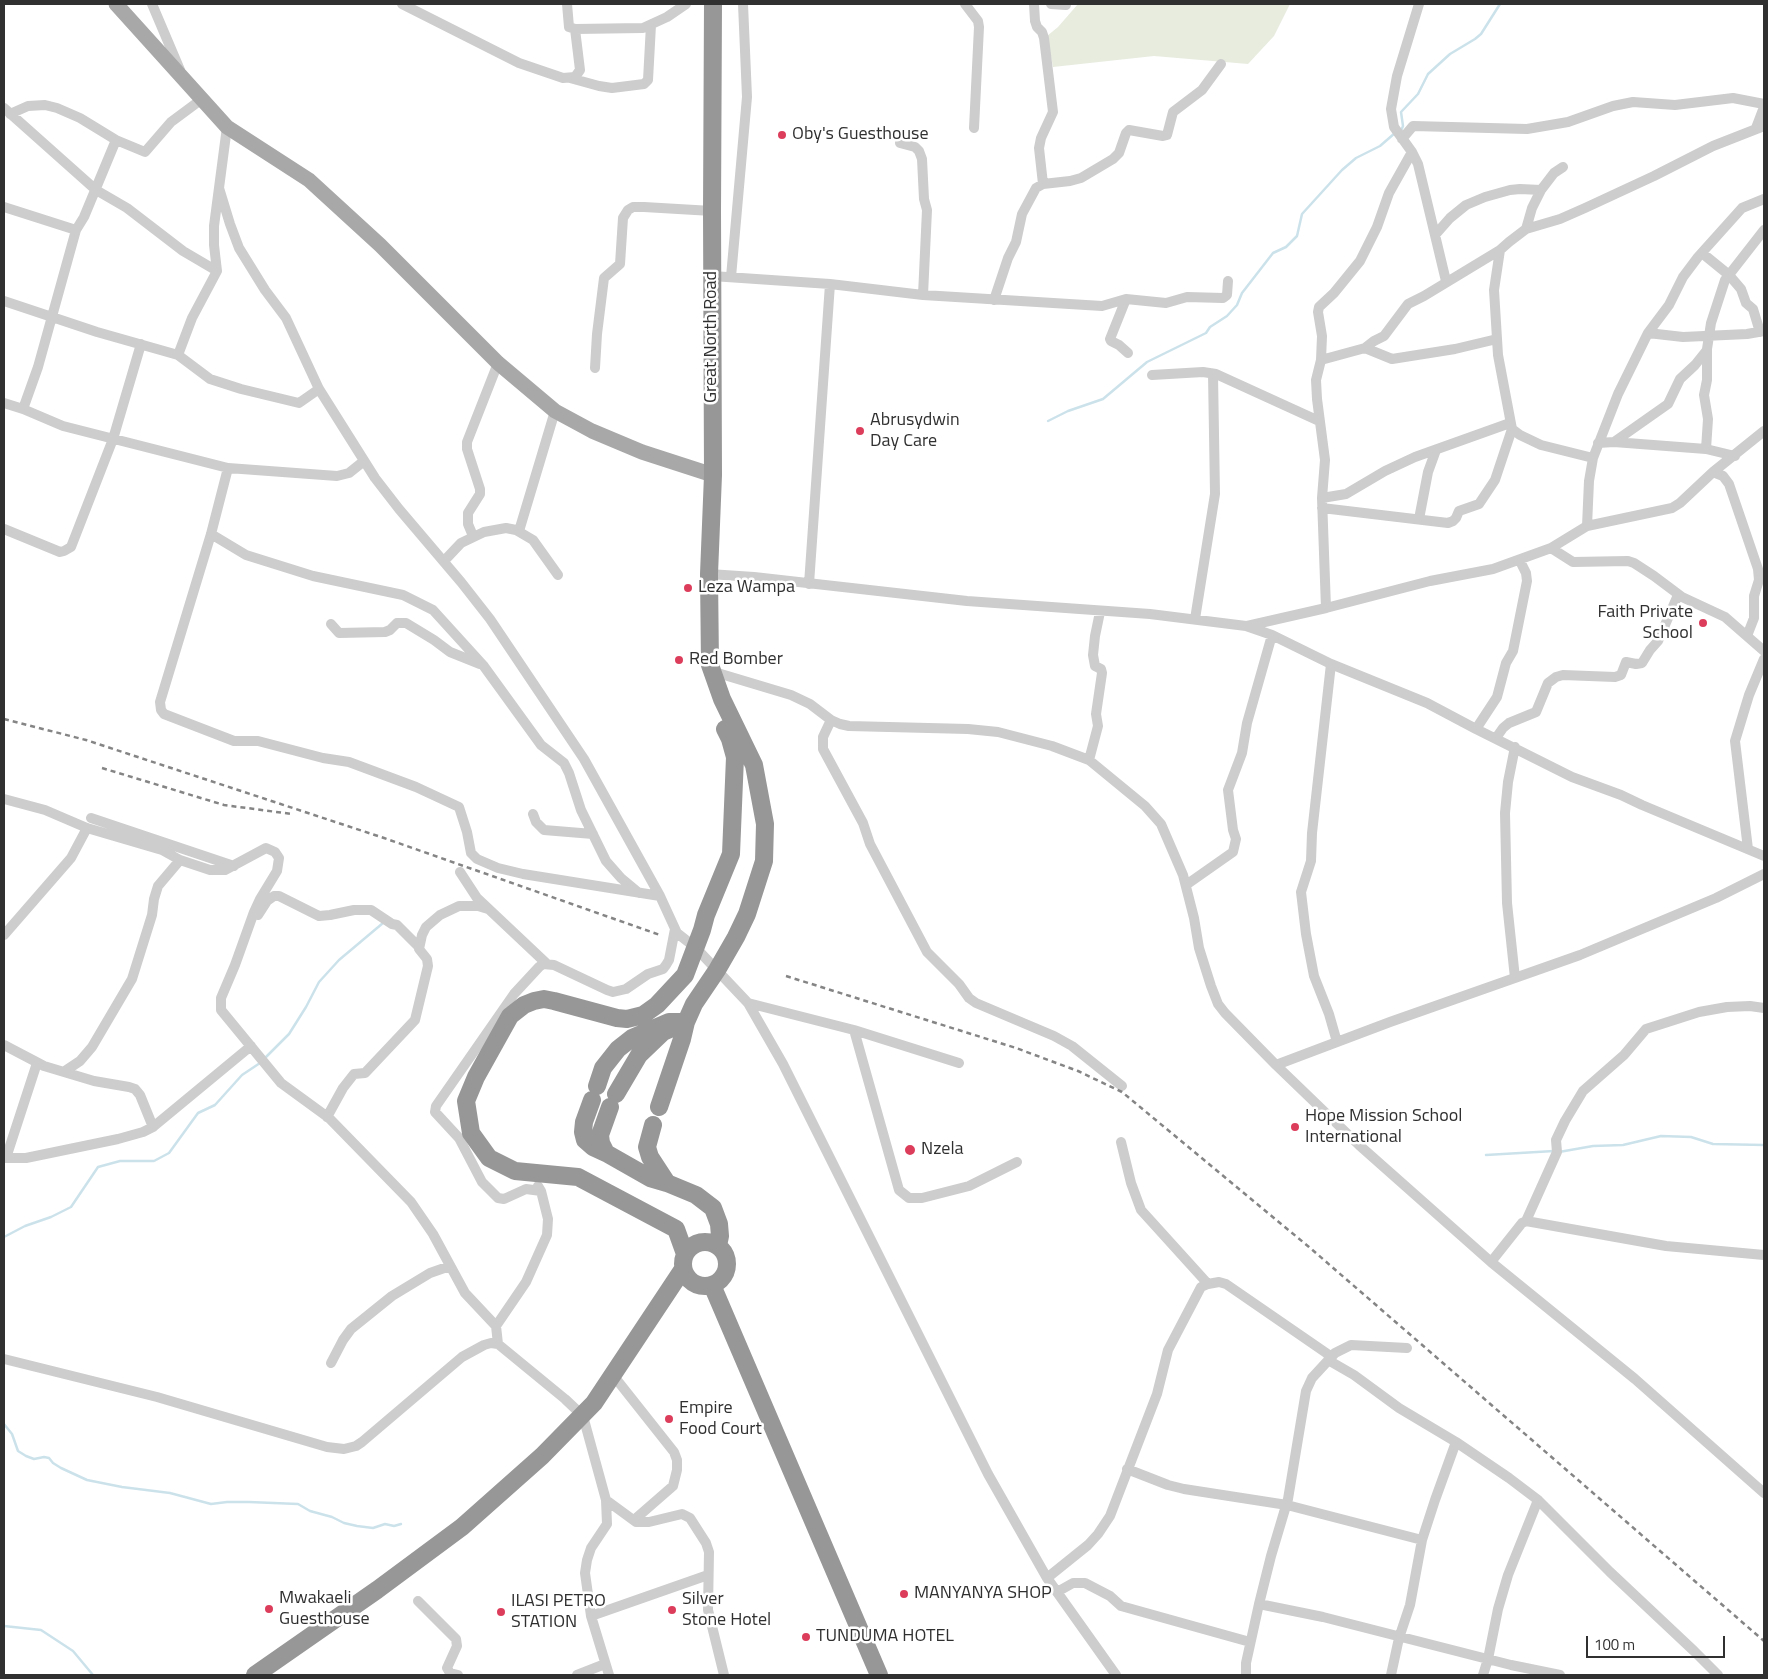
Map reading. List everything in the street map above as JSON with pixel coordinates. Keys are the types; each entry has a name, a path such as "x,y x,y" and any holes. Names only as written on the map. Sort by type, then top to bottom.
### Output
{"highway":[{"name":"Great North Road","path":"711,671 709,574 713,475 713,4"},
{"path":"255,1675 378,1590 462,1527 542,1456 583,1416 613,1376 684,1261 692,1246 708,1242 718,1246 725,1254 727,1264 721,1279 712,1285 696,1285 688,1279 684,1261 676,1229 578,1177 515,1171 489,1158 471,1133 466,1101 476,1077 510,1016 524,1005 544,999 617,1018 628,1019 643,1015 657,1005 685,974 696,948 706,915 731,854 735,757 730,739 707,691 711,671"},
{"path":"659,1107 682,1040 686,1022 694,1004 717,970 747,914 764,861 765,824 754,765 722,699 711,671"},
{"path":"686,1022 669,1022 632,1038 618,1049 603,1068 584,1122 583,1132 586,1140 593,1147 650,1178 696,1195 713,1208 719,1224 720,1236 718,1246"},
{"path":"606,1153 601,1143 600,1135 613,1100 639,1055 664,1032 686,1022"},
{"path":"653,1125 647,1147 650,1157 667,1183"},
{"path":"712,1285 879,1675"}],"main road":[{"path":"116,4 227,127 309,180 380,245 498,363 555,411 592,431 642,452 713,475"}],"street":[{"path":"152,4 184,79"},
{"path":"402,4 519,63 612,88 644,84 648,80 651,25"},
{"path":"567,4 569,27 575,29 643,28 667,18 686,4"},
{"path":"730,277 746,97 743,4"},
{"path":"965,4 978,22 979,27 974,128"},
{"path":"1034,4 1035,21 1044,38 1053,112 1041,138 1039,148 1043,184"},
{"path":"1051,4 1066,5"},
{"path":"1418,4 1397,76 1391,109 1394,127 1418,164 1446,281"},
{"path":"570,78 575,77 580,70 575,29"},
{"path":"994,300 1008,258 1016,242 1026,206 1036,188 1043,184 1081,178 1113,160 1119,153 1126,133 1129,130 1167,135 1173,112 1202,90 1221,64"},
{"path":"1321,360 1365,348 1384,336 1408,304 1500,250 1526,229 1560,219 1648,179 1713,146 1760,127 1764,106 1733,98 1675,105 1633,102 1613,106 1568,122 1527,129 1413,126 1402,139"},
{"path":"7,111 28,106 51,106 80,118 116,140 145,152 170,122 202,99"},
{"path":"7,111 96,190 126,208 183,251 217,271"},
{"path":"178,355 192,318 217,271 214,226 227,127"},
{"path":"23,409 38,367 76,230 84,218 116,140"},
{"path":"900,142 919,150 922,159 923,192 927,210 922,295"},
{"path":"1326,608 1322,503 1325,464 1316,380 1321,360 1322,336 1318,312 1319,307 1334,293 1360,261 1377,228 1389,193 1412,152"},
{"path":"1526,229 1532,208 1541,190 1550,178 1563,167"},
{"path":"218,188 239,248 265,290 286,318 319,389 364,461 398,509 444,561 490,620 584,759 660,896 680,937 696,948 748,1003 783,1064 988,1474 1047,1578 1116,1675"},
{"path":"1435,234 1457,211 1472,202 1510,190 1541,190"},
{"path":"1587,526 1589,481 1593,458 1618,394 1648,333 1669,305 1688,269 1702,252 1742,208 1764,199"},
{"path":"4,207 76,230"},
{"path":"595,368 604,278 620,264 623,218 628,210 633,207 644,207 712,211"},
{"path":"1706,449 1708,419 1704,397 1707,380 1709,336 1724,282 1764,230"},
{"path":"1322,503 1448,523 1456,518 1459,511 1479,504 1498,475 1511,426 1498,355 1497,339 1494,290 1500,250"},
{"path":"1648,333 1679,337 1762,332 1753,310 1746,303 1741,289 1729,275 1702,252"},
{"path":"712,276 830,284 922,295 1102,306 1126,299 1166,303 1187,297 1223,298 1227,295 1228,281"},
{"path":"809,584 830,284"},
{"path":"1126,299 1110,339 1119,344 1128,353"},
{"path":"4,301 97,332 178,355 210,379 241,389 299,403 319,389"},
{"path":"1365,348 1392,359 1455,349 1497,339"},
{"path":"4,529 60,552 71,547 113,440 141,344"},
{"path":"1614,442 1668,404 1680,379 1695,365 1707,349"},
{"path":"473,536 468,524 468,513 480,494 480,488 467,449 467,442 498,363"},
{"path":"1152,375 1202,372 1221,376 1319,421"},
{"path":"1195,619 1215,494 1213,374"},
{"path":"4,403 63,426 228,468 337,476 349,473 364,461"},
{"path":"519,531 555,411"},
{"path":"1322,503 1346,494 1415,456 1511,426"},
{"path":"1511,426 1520,435 1541,445 1593,458"},
{"path":"1246,626 1430,582 1487,571 1520,561 1552,548 1587,526 1676,506 1713,472 1764,431"},
{"path":"1598,443 1614,442 1706,449 1735,456"},
{"path":"1419,519 1428,472 1436,450"},
{"path":"228,468 211,534 160,702 161,710 164,714 234,741 261,741 323,758 349,762 416,787 459,807 468,832 471,853 477,859 498,868 523,874 660,896"},
{"path":"1713,472 1723,476 1729,484 1758,569 1759,580 1754,596 1754,618 1747,636"},
{"path":"444,561 461,543 473,536 506,528 519,531 533,540 558,575"},
{"path":"211,534 240,552 265,562 313,576 403,595 416,600 437,614 483,665 541,745 566,766 578,802 606,861 614,872 640,893"},
{"path":"1552,548 1573,562 1632,562 1678,595 1725,617 1764,651"},
{"path":"1476,729 1497,697 1506,662 1513,651 1527,582 1526,573 1520,561"},
{"path":"709,574 967,601 1195,619 1246,626 1272,635 1331,664 1427,703 1572,777 1621,795 1764,856"},
{"path":"1496,738 1510,722 1536,712 1548,683 1556,677 1564,675 1615,677 1621,675 1626,662 1642,663 1650,650 1658,642 1678,595"},
{"path":"1089,760 1098,726 1096,714 1102,673 1095,666 1093,655 1100,612"},
{"path":"331,624 339,633 385,632 398,623 406,623 450,652 483,665"},
{"path":"1186,884 1233,852 1236,839 1233,830 1228,790 1242,754 1247,723 1272,635"},
{"path":"1748,849 1735,741 1749,695 1764,659"},
{"path":"1331,664 1312,834 1311,861 1301,892 1314,976 1329,1014 1337,1042"},
{"path":"711,671 790,695 810,704 831,720 849,726 968,729 998,732 1052,746 1089,760 1145,806 1161,824 1181,868 1205,968 1218,1004 1276,1065 1353,1140 1491,1262 1635,1379 1764,1493"},
{"path":"831,720 823,737 823,749 863,823 870,844 927,952 960,984 969,998 976,1003 1054,1036 1072,1046 1122,1086"},
{"path":"1515,747 1508,782 1505,813 1507,903 1515,978"},
{"path":"4,799 234,866"},
{"path":"533,814 536,822 544,830 593,834"},
{"path":"89,823 180,860 210,870 226,870 266,848 275,852 279,858 277,871 260,899 220,1002 221,1010 281,1083 327,1116 417,1208 465,1292 496,1326 498,1344"},
{"path":"4,935 72,858 89,823"},
{"path":"66,1071 80,1061 92,1047 132,979 152,915 158,886 180,860"},
{"path":"460,872 477,898 547,964"},
{"path":"1276,1065 1580,955 1716,898 1764,874"},
{"path":"249,927 267,901 279,896 319,916 365,910 375,912 392,924 397,925 419,947 427,960 428,966 415,1020 365,1072 354,1074 343,1088 327,1116"},
{"path":"419,947 426,926 451,908 468,904 488,909"},
{"path":"541,1191 526,1189 504,1199 498,1198 482,1182 459,1138 453,1129 438,1116 435,1109 514,994 539,967 547,964 554,965 613,992 626,989 648,974 663,969 669,960 675,929"},
{"path":"748,1003 854,1030 959,1063"},
{"path":"1491,1262 1516,1230 1526,1221 1557,1152 1556,1140 1583,1091 1624,1055 1646,1029 1699,1012 1727,1007 1750,1006 1764,1008"},
{"path":"854,1030 899,1190 909,1198 922,1198 969,1186 1017,1162"},
{"path":"4,1045 37,1063 94,1081 135,1089 140,1095 153,1127"},
{"path":"37,1063 5,1158 26,1158 139,1134 153,1127 251,1046"},
{"path":"1121,1142 1131,1183 1141,1210 1208,1284"},
{"path":"496,1326 526,1282 547,1235 548,1219 541,1191 529,1173"},
{"path":"1526,1221 1666,1246 1764,1255"},
{"path":"331,1363 351,1329 392,1296 430,1274 450,1266"},
{"path":"1047,1578 1088,1545 1110,1516 1157,1394 1168,1350 1201,1287 1218,1282 1226,1284 1399,1408 1456,1442 1538,1500 1718,1675"},
{"path":"4,1359 157,1397 327,1447 344,1449 356,1446 362,1442 462,1357 484,1344 498,1344 565,1398 583,1416 606,1500 607,1524 591,1548 585,1569 591,1616 609,1675"},
{"path":"1246,1675 1250,1642 1271,1556 1287,1505 1306,1391 1312,1378 1343,1348 1351,1345 1407,1348"},
{"path":"613,1376 674,1452 677,1460 677,1470 673,1486 634,1520"},
{"path":"1391,1675 1410,1605 1422,1540 1456,1442"},
{"path":"1127,1469 1168,1485 1184,1489 1287,1505 1422,1540"},
{"path":"606,1500 634,1520 641,1522 649,1522 682,1514 688,1516 708,1550 708,1610 724,1675"},
{"path":"1483,1675 1508,1574 1538,1500"},
{"path":"591,1616 708,1575"},
{"path":"1057,1592 1068,1584 1085,1583 1110,1596 1121,1606 1250,1642"},
{"path":"418,1601 456,1639 457,1646 447,1668 450,1673 458,1675"},
{"path":"1259,1604 1560,1675"},
{"path":"577,1675 605,1664"}],"shaded area":[{"path":"1078,4 1290,4 1274,36 1248,64 1154,56 1053,67 1047,36 1058,27"}],"waterway":[{"path":"1401,131 1403,126 1401,112 1418,94 1428,74 1450,54 1481,34 1500,4"},
{"path":"1048,421 1068,411 1103,399 1147,362 1206,333 1210,327 1227,316 1237,305 1242,293 1273,253 1286,247 1297,236 1302,214 1342,170 1356,158 1380,146 1395,133"},
{"path":"264,1059 289,1034 319,982 339,960 383,923"},
{"path":"4,1237 71,1207 98,1167 120,1161 154,1161 169,1153 198,1113 215,1105 242,1075 260,1063"},
{"path":"1559,1152 1593,1146 1623,1145 1661,1136 1691,1137 1713,1144 1764,1145"},
{"path":"1486,1155 1554,1151"},
{"path":"4,1424 12,1434 18,1451 34,1459 49,1458 61,1468 87,1480 170,1493 211,1504 227,1502 298,1504 310,1511 357,1526 373,1528 385,1524 394,1526 401,1524"},
{"path":"4,1626 41,1630 73,1651 93,1675"}],"railway":[{"path":"4,719 86,740 384,838 660,935"},
{"path":"102,768 224,805 292,814"},
{"path":"786,976 1016,1048 1078,1071 1122,1092 1309,1247 1764,1641"}],"place":[{"name":"Oby's Guesthouse","path":"782,135"},
{"name":"Abrusydwin Day Care","path":"860,431"},
{"name":"Leza Wampa","path":"688,588"},
{"name":"Faith Private School","path":"1703,623"},
{"name":"Red Bomber","path":"679,660"},
{"name":"Hope Mission School International","path":"1295,1127"},
{"name":"Nzela","path":"910,1150"},
{"name":"Empire Food Court","path":"669,1419"},
{"name":"MANYANYA SHOP","path":"904,1594"},
{"name":"Mwakaeli Guesthouse","path":"269,1609"},
{"name":"Silver Stone Hotel","path":"672,1610"},
{"name":"ILASI PETRO STATION","path":"501,1612"},
{"name":"TUNDUMA HOTEL","path":"806,1637"}]}
